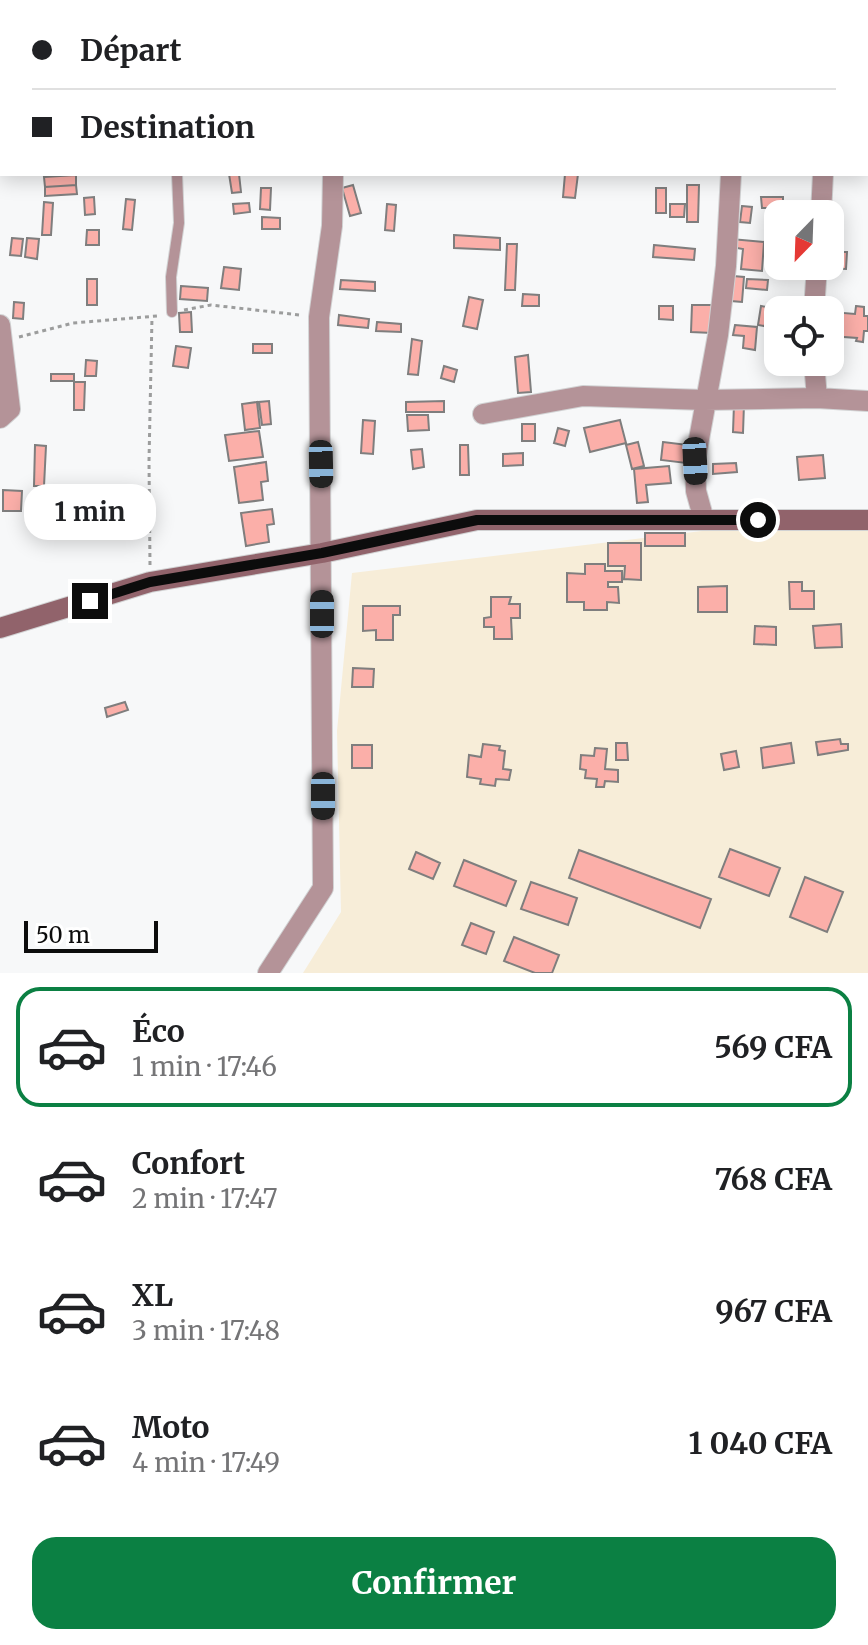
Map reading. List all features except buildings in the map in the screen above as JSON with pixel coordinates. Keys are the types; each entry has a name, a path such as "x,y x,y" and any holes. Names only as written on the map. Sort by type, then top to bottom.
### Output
{"main road":[{"path":"0,628 150,582 322,553 477,520 868,520"}],"street":[{"path":"268,973 323,888 319,317 332,226 333,176"},
{"path":"704,520 696,491 695,461 725,280 731,176"},
{"path":"822,200 823,176"},
{"path":"0,418 10,409 1,337"},
{"path":"815,376 817,398"},
{"path":"483,414 583,396 868,401"}],"lane":[{"path":"172,312 171,277 179,223 177,176"}],"path":[{"path":"150,582 152,317"}],"shaded area":[{"path":"868,530 868,973 303,973 341,912 337,731 352,573 702,531"}],"route":[{"path":"90,601 150,582 322,553 477,520 758,520"}]}
